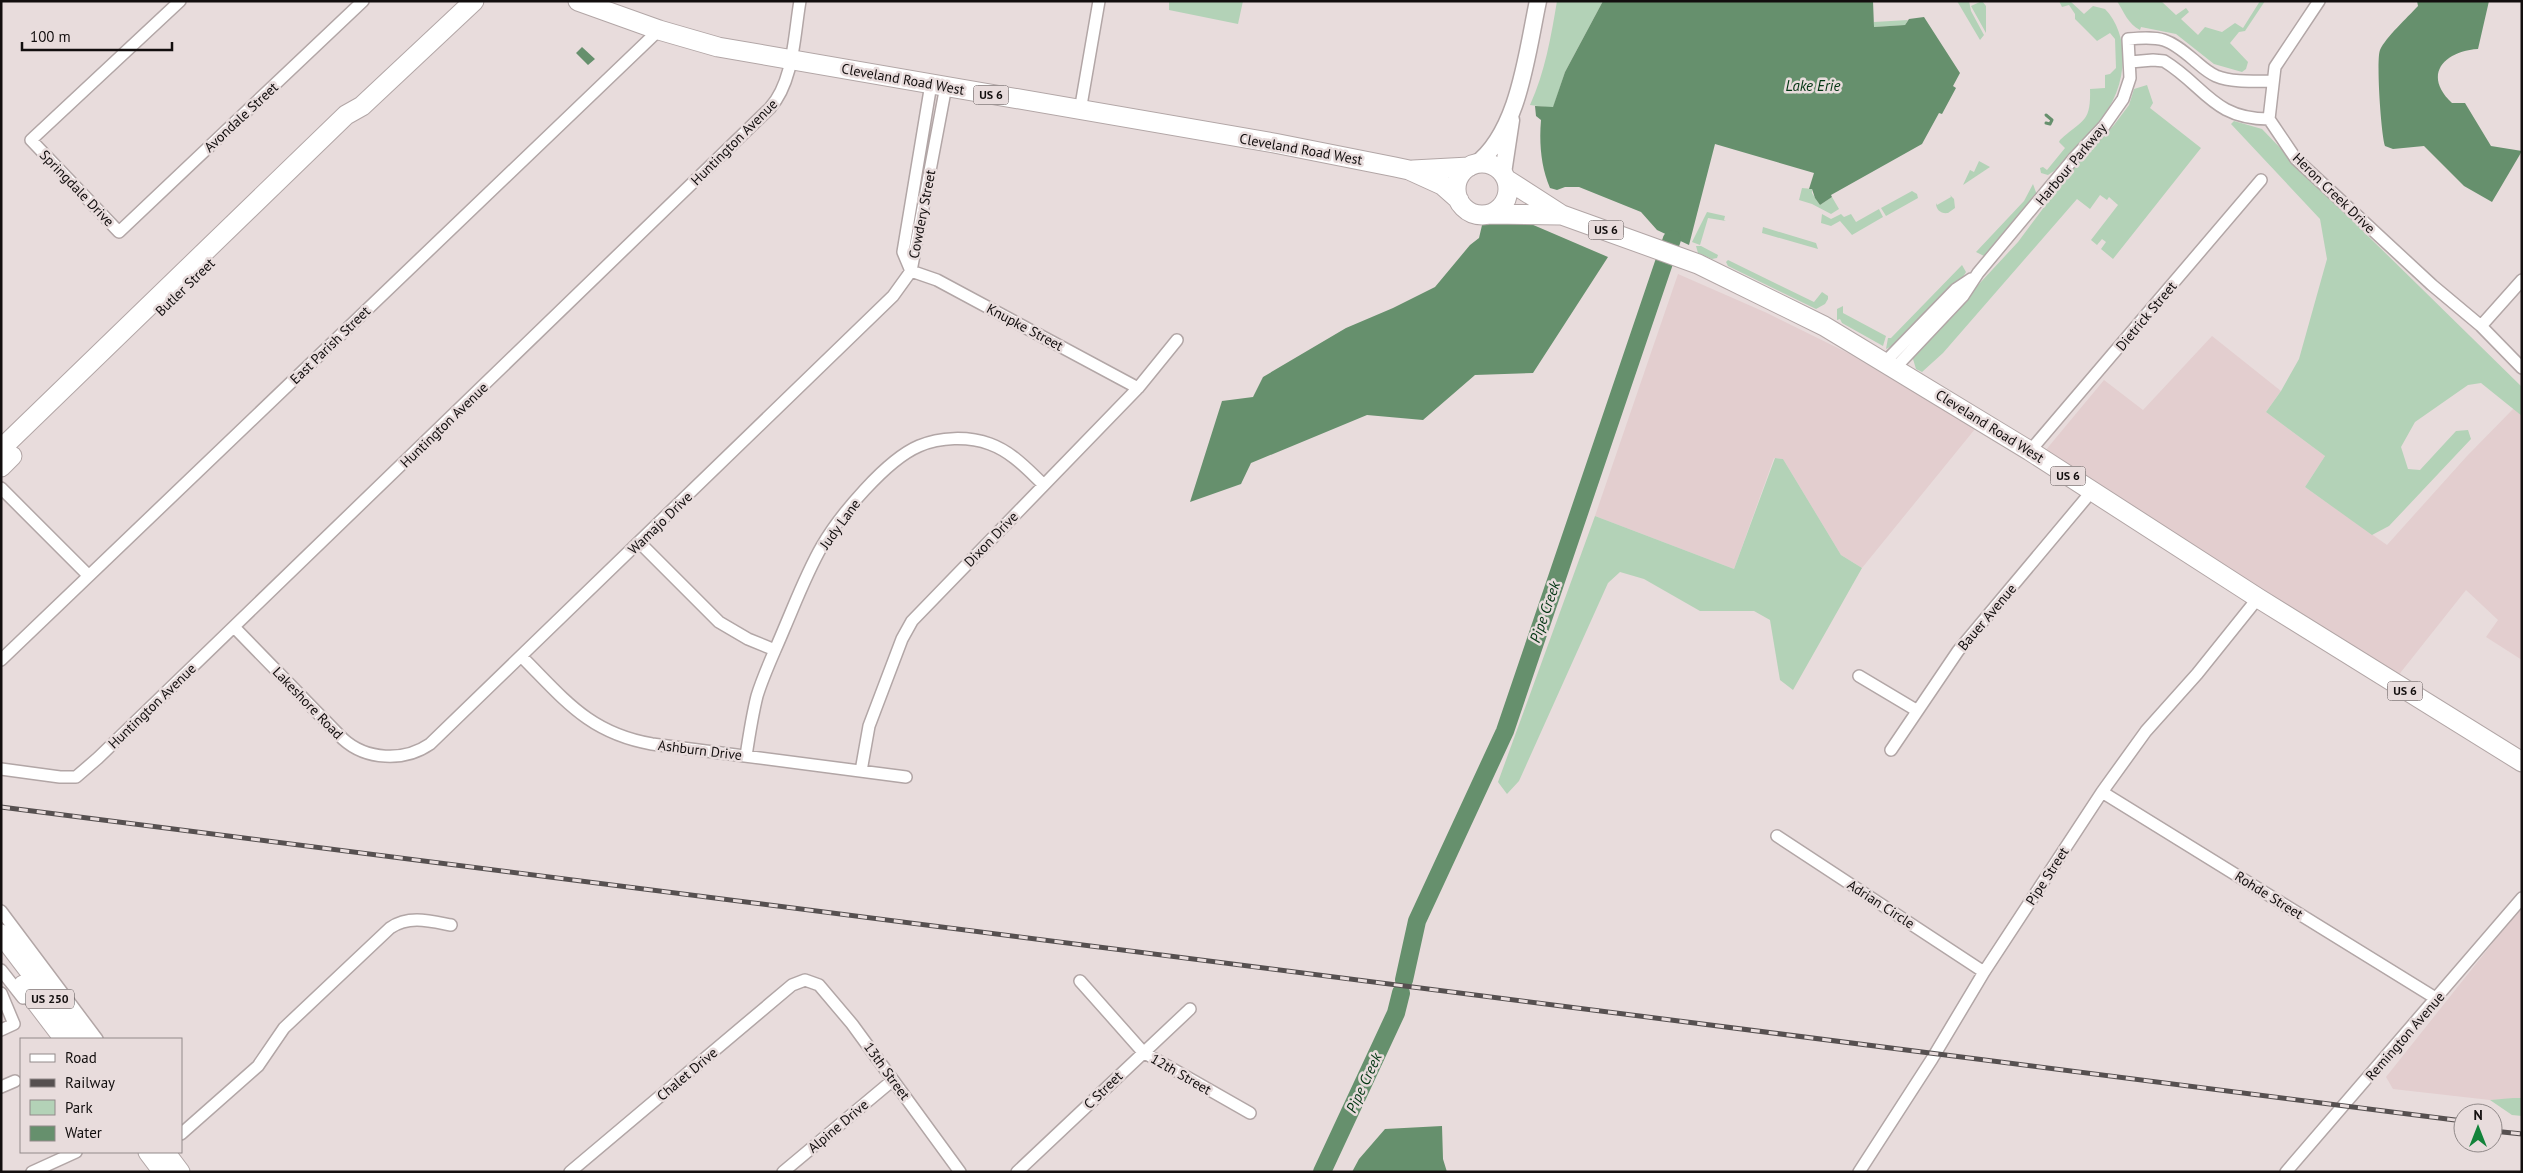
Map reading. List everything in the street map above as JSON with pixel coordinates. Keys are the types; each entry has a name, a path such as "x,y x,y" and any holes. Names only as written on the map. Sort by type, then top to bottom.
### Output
{"main road":[{"name":"Butler Street","path":"4,459 353,123 362,106 474,1"},
{"name":"Cleveland Road West","path":"578,1 659,30 718,47 1268,142 1409,170 1442,185 1459,200"},
{"path":"1511,113 1493,147 1458,182 1459,200 1472,213 1490,214 1504,203 1508,191 1504,176 1510,136 1511,113 1538,1"},
{"path":"1472,166 1487,164 1504,176"},
{"name":"Cleveland Road West","path":"1409,170 1472,166"},
{"name":"Cleveland Road West","path":"1504,176 1562,215 1651,245 1698,264 1824,326 2030,451 2258,598 2522,762"},
{"name":"Cleveland Road West","path":"1490,214 1562,215"},
{"name":"US 250","path":"1,934 9,967 63,1038"},
{"name":"US 250","path":"9,967 80,1038"},
{"path":"149,1153 163,1172"},
{"path":"166,1153 180,1172"},
{"path":"181,1153 193,1172"}],"street":[{"name":"Springdale Drive","path":"119,232 31,140 180,1"},
{"name":"Avondale Street","path":"119,232 363,1"},
{"name":"Huntington Avenue","path":"1,769 60,777 76,777 98,758 761,118 782,92 800,1"},
{"path":"1080,111 1099,1"},
{"path":"2130,62 2164,61 2220,108 2249,119 2269,119 2275,67 2319,1"},
{"name":"East Parish Street","path":"1,660 659,30"},
{"name":"Harbour Parkway","path":"1890,365 1963,296 1978,273 2074,158 2104,126 2123,99 2130,78 2128,40 2150,37 2169,40 2207,71 2217,76 2230,80 2273,81"},
{"name":"Cowdery Street","path":"912,271 938,85"},
{"name":"Heron Creek Drive","path":"2269,119 2296,159 2432,285 2481,326 2522,368"},
{"name":"Dietrick Street","path":"2030,451 2261,180"},
{"name":"Knupke Street","path":"912,271 937,280 1138,388"},
{"name":"Wamajo Drive","path":"394,756 413,753 430,744 640,543 893,296 912,271"},
{"path":"2481,326 2522,280"},
{"name":"Dixon Drive","path":"861,771 869,726 909,625 1138,388 1178,340"},
{"name":"Judy Lane","path":"746,756 758,694 806,577 826,539 858,498 887,469 910,450 936,441 956,439 982,442 1013,457 1044,485"},
{"path":"1,488 88,575"},
{"name":"Bauer Avenue","path":"1892,750 1916,710 1958,651 2092,491"},
{"path":"640,543 719,622 748,639 776,650"},
{"name":"Pipe Street","path":"1859,1172 1984,972 2102,792 2146,731 2196,674 2258,598"},
{"name":"Lakeshore Road","path":"234,627 346,741 365,752 394,756"},
{"name":"Ashburn Drive","path":"522,657 578,713 613,734 652,744 906,777"},
{"path":"1859,676 1916,710"},
{"name":"Rohde Street","path":"2102,792 2437,999"},
{"name":"Adrian Circle","path":"1777,836 1984,972"},
{"name":"Remington Avenue","path":"2286,1172 2437,999 2522,898"},
{"path":"1,911 96,1038"},
{"path":"182,1133 258,1066 284,1028 390,928 400,922 414,920 451,925"},
{"path":"1,1030 14,1024 1,992 9,967"},
{"path":"9,967 53,1038"},
{"name":"13th Street","path":"805,980 815,982 823,989 893,1080 960,1172"},
{"name":"Chalet Drive","path":"570,1172 792,985 805,980"},
{"name":"12th Street","path":"1080,981 1143,1052 1250,1113"},
{"name":"C Street","path":"1017,1172 1190,1009"},
{"name":"Alpine Drive","path":"783,1172 893,1080"},
{"path":"1,1087 15,1081"},
{"path":"32,1172 74,1153"},
{"path":"139,1153 152,1172"}],"shaded area":[{"path":"1678,274 1767,313 1848,353 1975,429 1862,568 1841,555 1783,459 1774,458 1734,569 1595,516"},
{"path":"2212,336 2281,391 2266,412 2325,456 2305,487 2387,545 2467,456 2514,408 2522,416 2522,660 2486,637 2498,620 2466,590 2401,672 2394,684 2035,463 2104,380 2143,410"},
{"path":"2522,906 2522,1098 2490,1100 2393,1089 2386,1077"}],"green space":[{"path":"1169,1 1243,1 1238,24 1169,10"},
{"path":"1557,1 1603,1 1565,72 1553,108 1530,105 1544,67"},
{"path":"1957,1 1969,1 1971,11 1984,35 1980,40"},
{"path":"1982,1 1986,6 1986,33 1971,6"},
{"path":"2059,1 2070,1 2084,14 2093,6 2105,9 2113,19 2118,31 2123,57 2121,76 2109,107 2090,133 2048,175 2041,173 2040,168 2043,167 2047,170 2065,148 2059,142 2060,140 2080,124 2087,115 2090,89 2105,88 2105,75 2110,74 2116,68 2115,39 2110,33 2097,41 2075,19 2075,14 2069,5 2062,7"},
{"path":"2117,1 2161,1 2176,15 2186,8 2189,12 2181,19 2198,35 2205,27 2222,32 2235,23 2243,28 2260,1 2265,1 2245,31 2239,32 2230,43 2248,62 2246,69 2242,72 2214,64 2176,34 2141,27 2140,30 2129,21"},
{"path":"1908,20 1905,25 1874,27 1874,22"},
{"path":"2147,85 2153,103 2150,108 2201,148 2113,259 2101,249 2106,242 2102,239 2097,245 2091,240 2118,205 2109,197 2107,200 2100,195 2090,209 2077,199 1943,353 1922,372 1916,369 1913,359 1915,353 2018,242 2071,171 2114,125 2129,105 2134,89"},
{"path":"2234,121 2262,129 2316,185 2522,387 2522,416 2481,383 2468,385 2415,422 2401,447 2408,469 2420,470 2456,431 2468,430 2471,439 2389,526 2372,535 2305,487 2325,456 2266,412 2281,391 2299,359 2327,259 2320,219 2231,124"},
{"path":"1979,161 1990,167 1963,185 1970,170 1974,172"},
{"path":"2033,184 2037,195 1989,253 1984,256 1976,252 2024,201"},
{"path":"1802,188 1812,189 1812,193 1820,205 1832,197 1839,209 1831,214 1812,204 1799,200"},
{"path":"1912,191 1917,194 1918,198 1886,216 1881,208"},
{"path":"1950,195 1954,199 1955,208 1948,213 1941,212 1938,210 1936,203 1937,205 1951,197"},
{"path":"1879,209 1883,217 1852,235 1840,221 1831,226 1821,223 1822,214 1831,219 1841,214 1844,217 1851,214 1856,222"},
{"path":"1707,212 1725,216 1724,220 1726,221 1708,218 1700,245 1692,242"},
{"path":"1763,227 1816,243 1818,249 1762,233"},
{"path":"1696,246 1701,246 1718,255 1717,258 1712,259 1698,253"},
{"path":"1728,260 1814,302 1822,292 1828,296 1828,299 1825,304 1816,309 1728,266 1726,262"},
{"path":"1962,265 1966,272 1963,277 1896,344 1886,349 1888,338 1891,338"},
{"path":"1843,306 1843,313 1886,336 1883,346 1842,323 1840,319 1837,320 1837,309"},
{"path":"1775,458 1783,459 1841,555 1862,568 1793,690 1780,680 1770,620 1754,611 1700,611 1644,579 1620,572 1608,583 1519,781 1507,794 1498,782 1595,516 1734,569"},
{"path":"2522,1098 2522,1116 2512,1115 2503,1109 2503,1103 2494,1103 2490,1100"}],"water":[{"name":"Lake Erie","path":"1603,1 1873,1 1874,27 1905,25 1909,19 1924,17 1960,73 1953,86 1956,88 1942,114 1939,113 1922,144 1831,195 1832,197 1820,205 1812,189 1809,189 1814,173 1715,144 1689,245 1657,230 1641,212 1579,187 1565,187 1557,190 1550,188 1547,180 1541,155 1541,120 1536,116 1535,106 1553,107 1565,72"},
{"path":"2417,1 2489,1 2478,49 2455,54 2441,66 2438,74 2443,93 2452,103 2465,103 2491,146 2522,151 2492,202 2464,186 2424,146 2393,149 2385,146 2380,97 2380,50 2418,6"},
{"path":"582,47 595,59 588,65 576,53"},
{"path":"1517,218 1608,257 1533,373 1475,375 1423,420 1367,415 1251,463 1241,484 1190,502 1222,401 1253,397 1263,377 1346,328 1393,308 1435,287 1470,245 1479,238 1483,221"},
{"path":"1442,1126 1443,1159 1447,1172 1352,1172 1359,1159 1385,1129"}],"waterway":[{"path":"2046,115 2052,120 2050,124 2046,123"},
{"name":"Pipe Creek","path":"1404,980 1417,921 1505,731 1672,239"},
{"name":"Pipe Creek","path":"1322,1172 1396,1013 1401,993"}],"railway":[{"path":"1,807 2453,1120"},
{"path":"2503,1132 2522,1134"}]}
